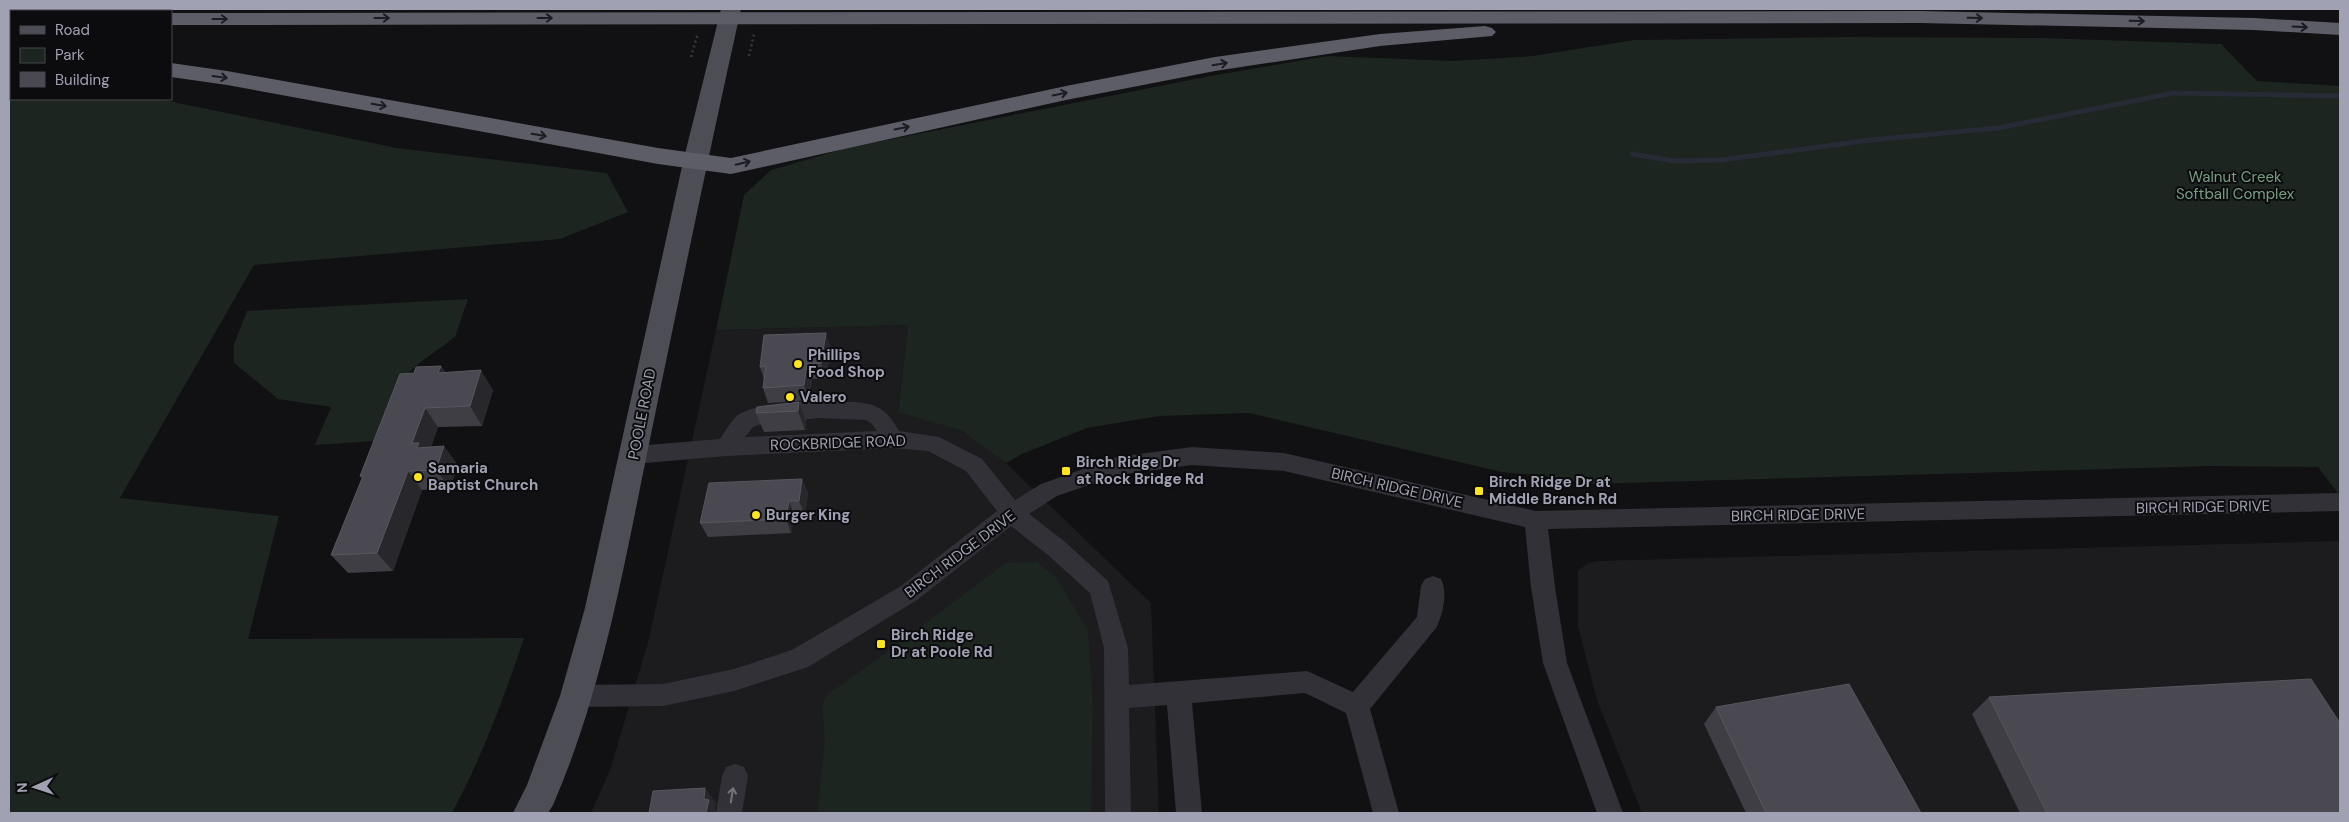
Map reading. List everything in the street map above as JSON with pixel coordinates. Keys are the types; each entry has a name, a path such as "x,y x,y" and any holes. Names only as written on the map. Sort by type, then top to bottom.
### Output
{"highway":[{"path":"172,70 227,78 695,162 731,166 1066,92 1216,64 1380,40 1681,16"},
{"path":"172,19 1920,17 2254,24 2340,29"}],"main road":[{"name":"POOLE ROAD","path":"530,813 541,793 576,696 600,608 695,162 731,9"}],"street":[{"path":"726,447 745,421 756,417 835,410 859,411 878,417 892,439"},
{"name":"ROCKBRIDGE ROAD","path":"634,455 726,447 892,439 931,442 974,465 991,484 1012,514 1056,548 1100,588 1116,648 1118,813"},
{"name":"BIRCH RIDGE DRIVE","path":"576,696 663,695 734,680 799,659 852,630 909,593 991,527 1049,490 1117,466 1192,456 1284,462 1536,520 2340,502"},
{"path":"1536,520 1543,587 1555,663 1610,813"},
{"path":"1357,706 1428,621 1433,586"},
{"path":"1116,697 1306,682 1357,706 1386,813"},
{"path":"1179,693 1188,813"},
{"path":"729,813 735,776"}],"shaded area":[{"path":"908,325 898,411 962,431 985,447 1006,463 1151,603 1159,813 591,813 610,770 649,639 716,330"},
{"path":"2340,541 2340,813 1642,813 1597,700 1578,626 1578,571 1588,563 1597,561"}],"green space":[{"name":"Walnut Creek Softball Complex","path":"1846,37 2041,38 2221,44 2257,81 2340,86 2340,496 2318,467 2211,466 1590,484 1544,476 1502,472 1249,413 1160,416 1087,428 1022,454 1006,463 962,431 898,412 908,325 716,330 744,195 771,170 847,148 1210,76 1328,56 1452,61 1533,56 1634,40"},
{"path":"9,71 10,100 164,100 397,148 607,173 628,212 560,239 254,265 120,498 279,516 248,639 524,638 492,727 452,813 9,813"},
{"path":"468,299 455,337 417,365 396,385 376,441 315,445 331,407 278,399 234,363 234,344 247,311"},
{"path":"1037,562 1057,578 1088,631 1093,704 1091,813 817,813 825,741 822,705 828,694 1006,563"}],"building":[{"path":"826,333 821,363 807,364 804,385 763,388 766,366 760,367 764,335"},
{"path":"441,366 438,373 481,370 470,406 425,408 412,443 419,443 417,448 444,446 436,470 408,471 377,553 331,555 363,476 360,476 400,374 414,373 416,367"},
{"path":"799,402 798,411 756,413 757,407"},
{"path":"802,479 799,501 789,501 786,519 700,523 709,483"},
{"path":"2311,679 2340,723 2340,813 2047,813 1989,697"},
{"path":"1849,684 1921,813 1766,813 1716,707"},
{"path":"705,788 704,799 709,800 706,813 649,813 653,791"}],"waterway":[{"path":"1632,154 1674,161 1721,160 1871,140 1998,128 2173,93 2340,96"}],"place":[{"name":"Phillips Food Shop","path":"798,364"},
{"name":"Valero","path":"790,397"},
{"name":"Birch Ridge Dr at Rock Bridge Rd","path":"1066,471"},
{"name":"Samaria Baptist Church","path":"418,477"},
{"name":"Birch Ridge Dr at Middle Branch Rd","path":"1479,491"},
{"name":"Burger King","path":"756,515"},
{"name":"Birch Ridge Dr at Poole Rd","path":"881,644"}]}
